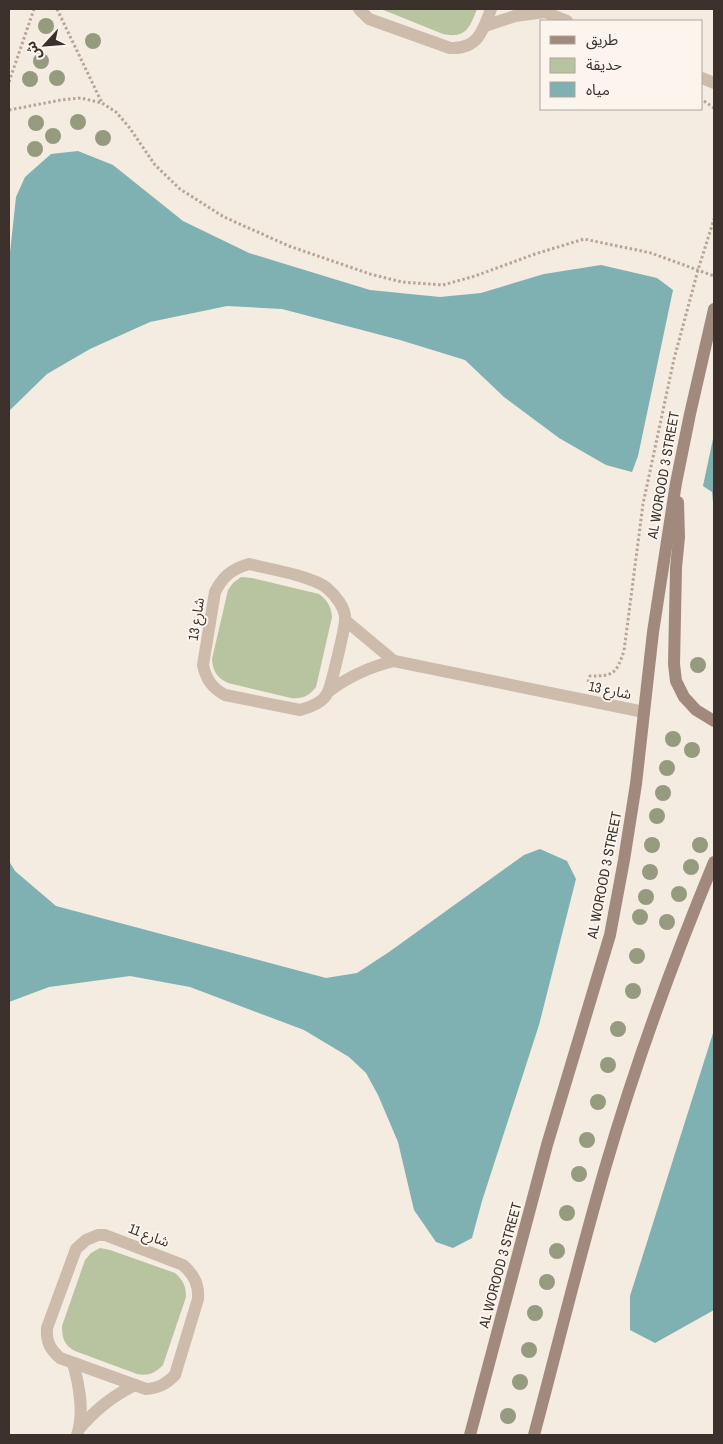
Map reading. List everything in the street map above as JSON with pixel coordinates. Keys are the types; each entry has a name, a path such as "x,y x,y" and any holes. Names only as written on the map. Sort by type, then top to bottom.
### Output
{"street":[{"path":"359,9 370,19 450,48 459,49 467,46 480,35 491,9"},
{"path":"485,26 514,16 544,10 566,20"},
{"name":"AL WOROOD 3 STREET","path":"470,1435 547,1145 610,935 636,784 653,632 676,482 714,309"},
{"path":"676,482 679,537 676,568 674,664 676,681 684,697 696,710 714,721"},
{"name":"شارع 13","path":"394,661 346,620 342,607 334,596 325,586 313,580 249,564 228,573 220,582 215,592 203,665 209,683 225,695 300,710 316,704 328,692 359,672 376,665 394,661 644,712"},
{"path":"328,692 346,620"},
{"path":"534,1435 606,1165 633,1077 663,990 714,862"},
{"name":"شارع 11","path":"98,1235 105,1235 183,1265 190,1271 196,1280 198,1299 175,1375 168,1383 158,1388 146,1389 73,1362 60,1358 52,1350 46,1339 47,1328 76,1249 86,1240 98,1235"},
{"path":"73,1362 80,1395 78,1432"},
{"path":"78,1432 104,1403 118,1393 135,1385"}],"path":[{"path":"9,82 34,9"},
{"path":"57,9 102,103"},
{"path":"9,110 80,98 102,103 116,112 129,127 155,165 180,189 224,217 289,246 370,274 402,282 443,285 584,239 651,253 714,276"},
{"path":"703,101 714,108"},
{"path":"585,700 590,676 606,676 618,668 624,651 643,504 674,359 714,219"}],"green space":[{"path":"381,9 477,9 466,30 457,35 451,35 443,34"},
{"path":"241,577 319,594 328,604 332,617 316,687 308,695 291,698 228,683 216,673 212,659 228,590"},
{"path":"100,1248 175,1273 184,1284 186,1297 163,1365 151,1374 137,1374 75,1351 64,1341 62,1326 85,1260 91,1253"}],"water":[{"path":"78,151 113,165 183,221 249,253 370,290 440,297 481,293 544,274 601,265 657,278 673,290 638,456 632,472 606,465 559,438 504,397 465,360 400,340 282,309 227,306 150,322 90,349 47,374 9,411 9,262 16,197 25,177 51,154"},
{"path":"714,434 714,512 712,492 703,486"},
{"path":"540,849 567,861 576,879 539,1025 482,1201 472,1238 453,1248 436,1242 414,1210 398,1142 378,1095 366,1073 349,1057 304,1030 190,987 130,976 49,987 9,1002 9,861 15,871 56,906 326,978 357,973 524,855"},
{"path":"714,1030 714,1310 655,1343 630,1330 630,1296"}]}
